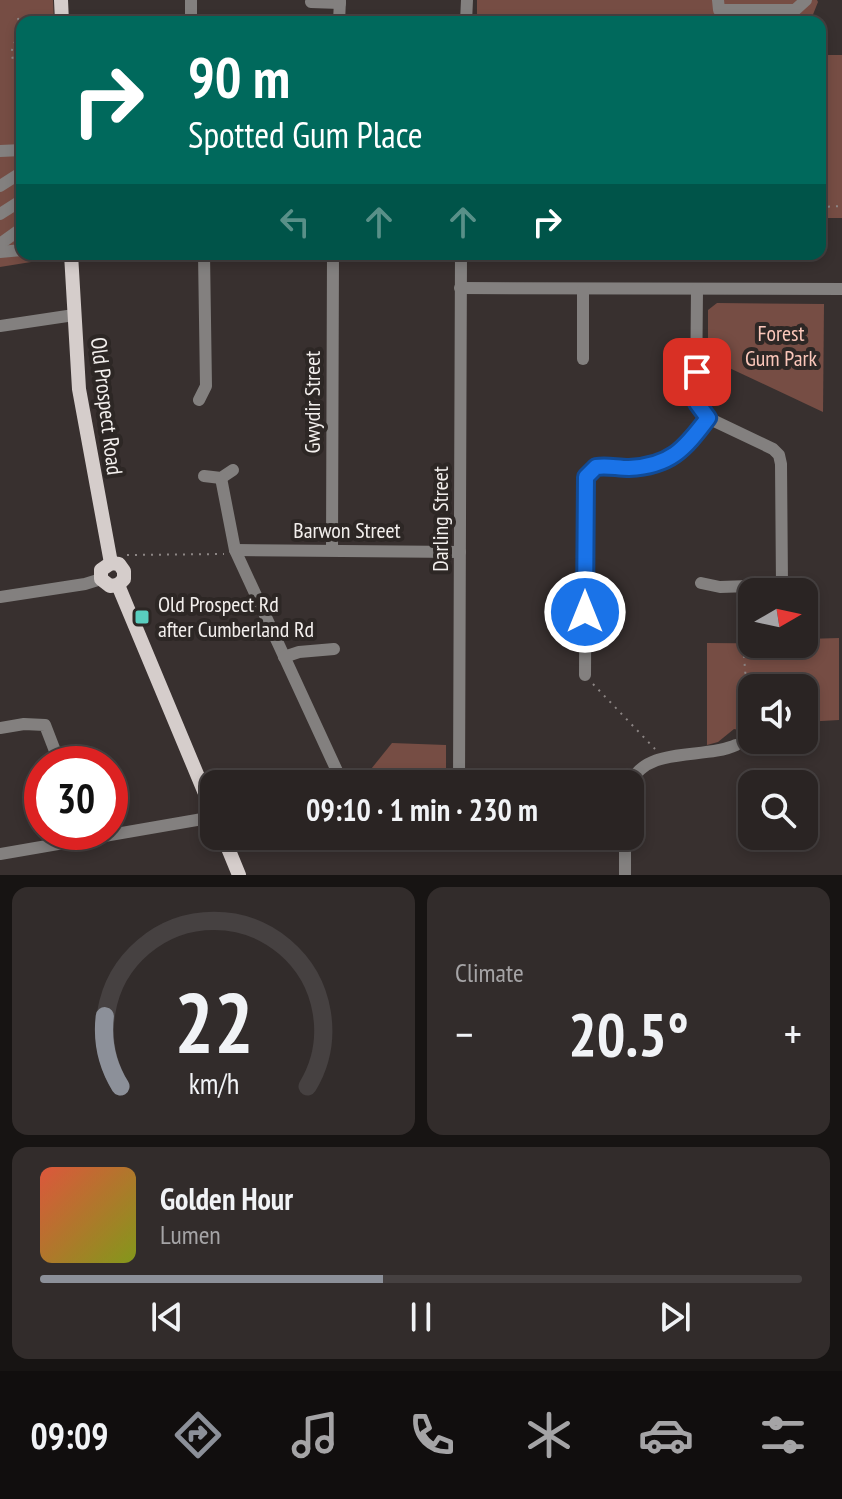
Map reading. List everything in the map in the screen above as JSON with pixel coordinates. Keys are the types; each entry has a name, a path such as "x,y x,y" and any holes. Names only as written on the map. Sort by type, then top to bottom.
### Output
{"main road":[{"name":"Old Prospect Road","path":"71,260 79,389 111,563"},
{"path":"111,563 119,564 124,571 124,579 118,585 106,585 101,579 101,570 111,563"},
{"path":"118,585 200,782"},
{"path":"229,850 239,875"}],"street":[{"path":"718,0 719,10 795,10 806,0"},
{"path":"311,2 340,1"},
{"path":"199,400 206,386 204,260"},
{"name":"Gwydir Street","path":"332,550 333,260"},
{"name":"Darling Street","path":"459,770 461,260"},
{"path":"460,288 842,289"},
{"path":"583,289 583,359"},
{"path":"697,289 696,399 700,411 779,455 782,585 720,587 701,583"},
{"path":"0,326 74,315"},
{"path":"585,675 585,485 588,468 643,467 670,459 688,445 708,418"},
{"path":"204,476 221,478 233,470"},
{"path":"221,478 236,552 336,770"},
{"name":"Barwon Street","path":"236,552 460,552"},
{"path":"0,597 101,579"},
{"path":"284,657 299,652 334,649"},
{"path":"0,728 45,725 53,746"},
{"path":"638,770 645,764 664,758 710,754 736,745"},
{"path":"128,829 200,818"},
{"path":"0,854 24,849"},
{"path":"625,850 625,875"}],"path":[{"path":"16,41 12,55 16,65"},
{"path":"125,555 236,552"},
{"path":"736,745 748,707 744,658"},
{"path":"585,675 664,758"}],"green space":[{"path":"0,0 53,0 54,16 16,16 16,260 44,260 0,267"},
{"path":"477,0 818,2 812,16 477,16"},
{"path":"826,55 842,55 842,218 826,218"},
{"name":"Forest Gum Park","path":"717,303 824,304 823,412 708,358 708,310"},
{"path":"839,638 839,720 818,721 818,674 738,674 738,730 734,729 718,742 707,745 707,643 738,643 738,658 818,658 818,639"},
{"path":"392,743 446,745 446,770 370,770"}],"place":[{"name":"Old Prospect Rd after Cumberland Rd","path":"142,617"}],"route":[{"path":"585,612 586,477 596,467 643,467 670,459 684,449 708,418 700,411 696,399 697,372"}]}
